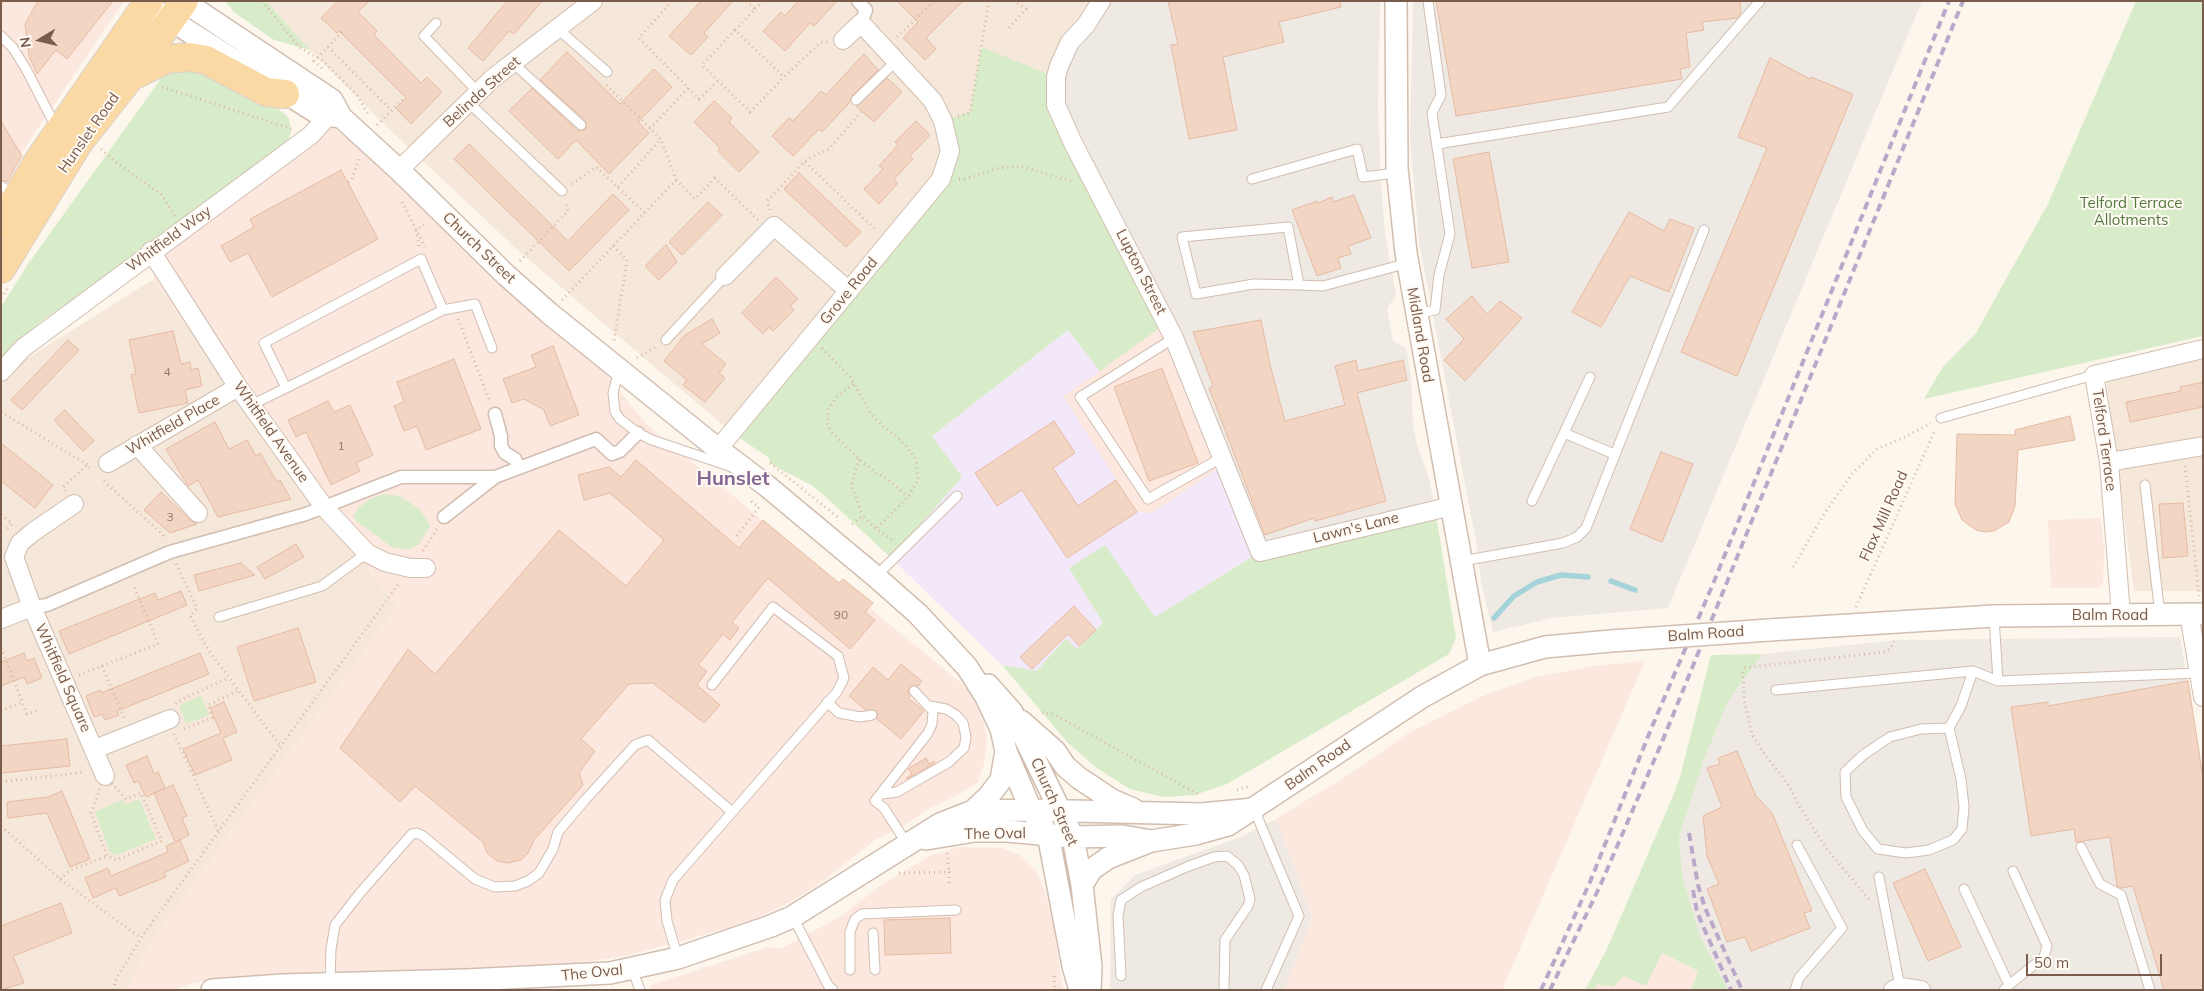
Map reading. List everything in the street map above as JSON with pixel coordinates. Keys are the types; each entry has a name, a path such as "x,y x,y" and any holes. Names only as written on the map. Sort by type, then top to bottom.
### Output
{"main road":[{"name":"Hunslet Road","path":"1,224 23,200 72,133 148,3"},
{"name":"Hunslet Road","path":"72,133 131,76 180,6"},
{"path":"131,76 167,59 189,58 206,60 266,92 286,94"},
{"name":"Hunslet Road","path":"3,261 23,200"}],"street":[{"name":"Belinda Street","path":"399,170 473,97 513,63 593,1"},
{"path":"843,40 861,22 866,10 858,1"},
{"name":"Lupton Street","path":"1101,1 1086,25 1070,42 1059,66 1056,77 1056,105 1073,143 1174,338 1260,552"},
{"name":"Midland Road","path":"1396,1 1398,173 1408,263 1480,665"},
{"name":"Church Street","path":"148,3 180,6 332,100 335,113"},
{"name":"Church Street","path":"180,6 286,94 319,114 335,113 370,136 399,170 440,212 506,275 616,368 751,474 876,576 918,614 967,667 994,713 1001,729 1006,751 1031,810 1048,834 1073,966 1080,990"},
{"name":"Grove Road","path":"718,449 941,179 950,151 943,121 933,101 861,22"},
{"name":"Whitfield Way","path":"1,372 23,348 151,251 311,135 335,113"},
{"path":"725,276 772,228 849,292"},
{"name":"Whitfield Avenue","path":"151,251 238,387 324,507 367,553 385,562 419,563"},
{"name":"Telford Terrace","path":"2121,615 2109,462 2094,375 2203,350"},
{"name":"Whitfield Place","path":"100,471 137,445 238,387"},
{"path":"495,414 501,436 501,446 505,454 515,459 519,468"},
{"path":"1,619 32,606 47,605 170,552 306,514 400,477 495,476 596,440 612,454 620,451 638,433"},
{"path":"137,445 198,513"},
{"path":"2109,462 2203,446"},
{"path":"444,516 495,476"},
{"name":"Whitfield Square","path":"74,504 33,532 20,544 14,557 32,606 104,773"},
{"name":"Lawn's Lane","path":"1260,552 1452,506"},
{"path":"2198,614 2199,673 2203,697"},
{"name":"Balm Road","path":"1073,837 1124,836 1151,841 1196,834 1228,825 1414,702 1480,665 1545,648 1611,640 1905,620 1994,616 2198,614"},
{"name":"Church Street","path":"967,667 975,672 1012,712 1073,837 1082,885 1091,967 1090,990"},
{"path":"1012,712 1055,750 1065,766 1078,778 1112,800 1142,813"},
{"name":"Whitfield Square","path":"95,749 131,735 172,726"},
{"path":"973,811 988,798 1001,780 1006,751"},
{"name":"Balm Road","path":"1060,810 1201,814 1254,809"},
{"name":"The Oval","path":"212,990 275,985 588,975 632,969 724,944 792,917 940,824 973,811 1060,810"},
{"name":"The Oval","path":"910,843 975,831 1007,831 1073,837"},
{"path":"1082,885 1091,870 1108,858 1151,841"},
{"path":"1897,989 1921,990"}],"lane":[{"path":"1416,314 1434,310 1439,275 1450,234 1432,113 1441,95 1428,1"},
{"path":"1436,144 1668,107 1760,1"},
{"path":"436,23 424,36 473,97 562,191"},
{"path":"558,29 607,72"},
{"path":"1,36 13,48 72,133"},
{"path":"856,100 891,55"},
{"path":"513,63 581,125"},
{"path":"1252,179 1356,149 1364,178 1398,173"},
{"path":"1298,285 1288,227 1182,237 1196,294 1254,284 1323,286 1408,263"},
{"path":"1462,562 1563,543 1577,537 1586,528 1704,230"},
{"path":"286,388 264,343 421,259 443,310"},
{"path":"666,340 725,276"},
{"path":"251,405 443,310 475,304 492,348"},
{"path":"1174,338 1080,397 1148,499 1223,457"},
{"name":"Church Street","path":"616,368 616,381 613,393 615,412 620,419 638,433 652,440 751,474"},
{"path":"1941,418 2094,375"},
{"path":"1532,501 1590,377"},
{"path":"1564,433 1614,454"},
{"path":"2145,485 2160,615"},
{"path":"876,576 957,496"},
{"path":"218,617 322,586 367,553"},
{"path":"678,958 666,921 665,900 673,880 731,811 837,692 844,678 838,656 773,607 712,685"},
{"path":"1994,616 1998,681"},
{"path":"1776,690 1973,671 1998,681 2199,673"},
{"path":"1949,728 1921,729 1890,737 1863,755 1845,772 1846,797 1863,831 1878,849 1906,854 1929,850 1953,840 1962,829 1964,807 1961,779 1949,728 1961,706 1973,671"},
{"path":"910,843 884,808 875,801 928,733 934,716 930,706 914,691"},
{"path":"827,702 840,713 860,717 872,715"},
{"path":"882,794 896,792 949,762 964,748 966,737 963,723 946,709 930,706"},
{"path":"330,984 331,949 335,926 360,893 412,834 417,833 423,836 475,879 495,887 515,886 528,881 539,873 553,849 558,832 585,800 635,745 648,740 731,811"},
{"path":"1254,809 1299,916 1266,990"},
{"path":"1795,990 1799,978 1842,928 1797,845"},
{"path":"2081,847 2100,884 2121,895 2150,990"},
{"path":"1121,976 1118,916 1121,900 1141,887 1189,866 1214,857 1227,856 1238,865 1244,875 1250,900 1225,940 1224,990"},
{"path":"1964,889 2007,988 2044,957 2047,946 2013,871"},
{"path":"1880,877 1897,989"},
{"path":"850,970 850,932 855,919 862,914 956,910"},
{"path":"792,917 828,985 833,990"},
{"path":"873,932 875,970"},
{"path":"632,969 640,990"}],"path":[{"path":"672,1 639,38 699,99 718,81"},
{"path":"746,1 755,8"},
{"path":"763,1 702,64 750,112 821,42 843,40"},
{"path":"891,55 934,1"},
{"path":"943,121 970,113 989,1"},
{"path":"1009,28 1026,9 1014,1"},
{"path":"328,74 314,61 345,29"},
{"path":"735,30 784,77"},
{"path":"328,47 391,110"},
{"path":"607,72 604,85 661,139 676,180 695,198 714,178 772,228"},
{"path":"131,76 311,135"},
{"path":"334,80 354,98 362,114"},
{"path":"650,129 688,88"},
{"path":"348,182 352,179 370,136 404,97"},
{"path":"772,228 767,202 805,162 829,149 862,114 856,100"},
{"path":"72,133 161,194 174,214 181,230"},
{"path":"618,187 661,139"},
{"path":"805,162 889,242"},
{"path":"941,179 965,179 999,168 1020,166 1099,190"},
{"path":"506,275 568,211 562,191 596,167 645,213"},
{"path":"549,313 676,180"},
{"path":"421,259 416,230 440,212"},
{"path":"613,246 627,260 616,368"},
{"path":"810,338 834,359 853,384 871,414 902,442 916,460 918,480 908,497 876,529"},
{"path":"616,368 636,359 666,340"},
{"path":"853,384 837,397 828,410 827,423 833,434 859,459 876,473 886,478 908,497"},
{"path":"1,412 86,465 100,471 163,534 197,608 190,616 209,651 281,747"},
{"path":"1793,566 1824,514 1852,474 1877,449 1941,418"},
{"name":"Flax Mill Road","path":"1849,623 1941,418"},
{"path":"2184,449 2198,614"},
{"path":"859,459 851,485 862,516 876,529 906,546"},
{"path":"86,465 100,471"},
{"path":"74,504 63,487 86,465"},
{"path":"737,536 759,507 748,499"},
{"path":"114,990 115,982 141,938 419,563 444,516"},
{"path":"852,524 862,516"},
{"path":"65,681 158,644 128,570"},
{"path":"1886,914 1858,887 1826,848 1798,804 1788,784 1752,734 1744,699 1742,672 1745,668 1885,652 1890,648 1905,620"},
{"path":"1,648 27,714 39,710"},
{"path":"102,666 131,735"},
{"path":"219,832 172,726 177,702 228,678"},
{"path":"172,726 212,718 208,705 238,690"},
{"path":"1,711 22,702"},
{"path":"1012,712 1053,714 1198,795"},
{"path":"1,782 104,773"},
{"path":"104,773 91,813 107,856"},
{"path":"60,879 71,870 107,856 116,860 162,841 141,793 126,799 104,773"},
{"path":"1232,793 1246,786"},
{"path":"1,826 60,879 141,938"},
{"path":"872,865 889,873 949,872 949,885"}],"shaded area":[{"path":"1,1 124,1 1,183"},
{"path":"266,1 1101,1 1056,77 981,48 970,113 941,179 731,432 522,254 390,130 310,50"},
{"path":"1101,1 1380,1 1378,104 1381,183 1385,232 1396,296 1387,308 1393,341 1406,348 1411,379 1413,424 1417,445 1429,478 1435,509 1260,552 1223,457 1073,143 1056,77"},
{"path":"1413,1 1922,1 1668,608 1552,618 1493,632 1481,582 1477,547 1419,242 1410,139"},
{"path":"329,125 376,161 592,357 647,425 967,688 982,715 987,739 984,764 977,783 954,797 930,808 905,825 875,840 822,882 792,901 760,917 725,929 626,956 558,966 221,979 193,983 173,990 127,990 147,947 397,606 244,408 154,279 153,253"},
{"path":"154,279 244,408 397,606 147,947 127,990 1,990 1,379 21,362"},
{"path":"1167,323 1226,463 1152,513 1137,512 1063,396"},
{"path":"1068,330 1100,371 1063,396 1137,512 1152,513 1226,463 1260,552 1155,617 1105,546 1069,568 1103,623 1077,649 1066,638 1037,671 1002,665 891,558 962,477 932,436"},
{"path":"2203,359 2203,591 2134,591 2106,381"},
{"path":"2101,518 2104,551 2103,584 2099,588 2051,588 2048,520"},
{"path":"2180,637 2203,778 2203,990 1728,990 1699,934 1682,874 1679,837 1703,762 1728,701 1762,654 1899,640"},
{"path":"1645,661 1502,990 1284,990 1312,917 1276,819 1351,773 1407,734 1485,695 1536,677 1594,666"},
{"path":"1276,819 1312,917 1284,990 1110,990 1111,899 1135,875 1243,836"},
{"path":"960,847 1002,848 1020,855 1036,871 1045,891 1053,923 1063,990 651,990 651,985 768,947 780,949 840,917 881,885 930,856"},
{"path":"1662,953 1698,971 1691,990 1594,990 1597,984 1624,976"}],"green space":[{"path":"225,1 266,1 310,50 274,40 235,13"},
{"name":"Telford Terrace Allotments","path":"2136,1 2203,1 2203,336 1924,399 1942,368 1976,333 2048,204"},
{"path":"981,47 1056,77 1056,105 1167,323 1100,371 1068,330 932,436 962,477 891,558 811,485 771,464 769,458 731,432 941,179 943,121 970,112"},
{"path":"180,69 199,69 273,104 289,118 291,132 284,152 39,323 1,358 1,307 28,264 162,77"},
{"path":"385,494 400,496 418,508 427,519 430,527 418,545 409,550 393,548 356,521 353,516 359,507 370,499"},
{"path":"1435,509 1456,638 1449,654 1227,784 1195,795 1164,797 1130,789 1098,769 1068,743 1002,665 1037,671 1066,638 1077,649 1103,623 1069,568 1105,545 1155,617 1260,552"},
{"path":"1762,654 1728,701 1703,762 1679,837 1682,874 1699,934 1728,990 1691,990 1698,971 1662,953 1646,986 1624,976 1613,987 1597,984 1594,990 1585,990 1606,951 1673,796 1680,777 1711,655"},
{"path":"201,696 209,715 186,724 179,705"},
{"path":"139,799 156,839 116,855 110,852 95,812 122,800 125,805"}],"building":[{"path":"38,1 113,1 67,59 56,50 37,74 29,56 25,24"},
{"path":"338,1 369,1 358,12 377,31 374,35 421,83 427,77 442,92 411,124 396,108 406,98 339,31 337,33 321,18"},
{"path":"507,1 542,1 514,34 509,31 483,61 468,48"},
{"path":"701,1 733,1 704,33 708,37 691,55 669,36"},
{"path":"798,1 837,1 814,26 810,23 785,51 763,31 781,12 785,16"},
{"path":"897,1 963,1 926,38 936,49 925,60 903,38 918,22"},
{"path":"1168,1 1340,1 1341,7 1279,22 1284,42 1223,57 1237,130 1189,139 1171,45 1178,44"},
{"path":"1436,1 1740,1 1741,13 1737,18 1702,22 1704,30 1686,33 1690,67 1680,69 1682,79 1456,116"},
{"path":"567,52 620,104 654,69 672,87 638,122 649,133 609,174 576,140 558,159 509,111 532,88 577,130 585,130 587,126 585,120 540,80"},
{"path":"864,54 878,70 852,96 850,102 822,132 819,129 793,156 772,136 789,118 793,121 821,91 826,95"},
{"path":"1770,58 1810,79 1811,77 1853,94 1737,376 1681,352 1767,148 1738,137"},
{"path":"887,78 902,92 874,122 856,106"},
{"path":"714,101 732,118 729,122 759,152 739,172 718,151 720,148 694,122"},
{"path":"1,121 22,156 7,182 1,180"},
{"path":"916,121 930,135 910,156 913,159 894,179 898,183 879,204 864,189 883,169 879,166 898,145 895,142"},
{"path":"469,144 568,241 613,194 629,210 569,271 454,159"},
{"path":"1489,152 1509,262 1472,268 1453,159"},
{"path":"341,170 378,239 272,297 248,253 230,262 221,246 254,227 250,219"},
{"path":"799,173 861,232 846,247 784,189"},
{"path":"1354,195 1371,238 1348,246 1351,254 1338,258 1341,268 1317,276 1292,210 1332,197 1333,202"},
{"path":"708,202 722,215 682,255 669,242"},
{"path":"1629,212 1664,231 1670,219 1694,228 1669,292 1630,276 1601,327 1572,312"},
{"path":"666,245 677,262 659,280 645,266"},
{"path":"776,277 798,299 790,306 794,310 773,331 769,327 763,334 742,313"},
{"path":"1472,296 1487,314 1500,301 1522,318 1465,381 1444,360 1464,339 1446,319"},
{"path":"712,319 720,333 702,344 726,364 719,373 725,378 705,402 683,385 687,380 664,361 685,335"},
{"path":"1261,320 1270,365 1285,421 1345,405 1335,366 1356,360 1358,371 1403,360 1407,380 1357,393 1386,501 1315,521 1314,518 1265,535 1209,388 1213,386 1193,332"},
{"path":"173,331 181,364 190,362 191,370 198,368 202,386 185,390 188,403 139,413 131,375 136,374 129,340"},
{"path":"68,340 79,350 22,410 11,400"},
{"path":"553,346 579,415 550,426 544,410 524,399 512,403 503,379 536,367 531,355"},
{"path":"454,359 481,429 426,450 417,426 404,431 394,406 404,402 397,382"},
{"path":"1162,368 1198,463 1149,481 1114,387"},
{"path":"2203,382 2203,407 2130,422 2126,402 2181,391 2180,387"},
{"path":"328,401 334,412 350,405 373,455 356,463 360,471 331,485 306,432 296,437 288,420"},
{"path":"65,410 94,441 83,451 54,420"},
{"path":"2070,416 2075,440 2018,450 2015,506 2009,522 1994,531 1985,532 1976,530 1962,520 1955,504 1957,434 2015,435 2015,430"},
{"path":"1054,421 1075,453 1053,468 1078,506 1116,480 1137,512 1067,558 1022,490 997,506 975,473"},
{"path":"215,422 229,449 247,440 256,456 260,453 277,482 280,480 291,499 218,517 198,480 188,486 166,449"},
{"path":"1,443 53,485 35,508 1,481"},
{"path":"1661,452 1693,464 1662,542 1630,529"},
{"path":"636,460 739,548 763,520 839,583 843,579 873,603 865,612 875,620 850,649 768,578 732,622 739,628 730,640 723,634 698,665 707,671 697,685 720,705 704,723 653,683 629,684 581,739 595,751 579,773 583,785 534,840 528,853 521,860 508,863 497,861 487,853 483,842 415,786 400,802 340,748 408,649 435,674 559,530 626,586 664,540 610,493 584,500 578,475 609,467 621,477"},
{"path":"161,492 190,520 197,524 170,533 144,510"},
{"path":"2183,503 2188,556 2163,558 2159,504"},
{"path":"296,544 304,557 265,579 257,567"},
{"path":"241,563 255,575 199,591 194,575"},
{"path":"181,591 187,605 69,654 59,631 155,593 158,600"},
{"path":"1074,606 1096,630 1079,646 1068,634 1032,669 1020,657"},
{"path":"298,628 316,682 254,701 237,647"},
{"path":"24,653 27,661 34,658 42,678 27,684 24,677 1,686 1,662"},
{"path":"200,653 209,674 117,711 119,715 105,720 102,714 94,717 86,696 100,690 101,693"},
{"path":"901,664 922,681 918,686 910,686 908,692 910,696 908,698 924,711 901,739 877,719 878,714 876,711 866,710 849,696 873,667 888,680"},
{"path":"2188,681 2203,778 2203,990 2164,990 2133,886 2121,888 2117,886 2110,837 2076,842 2074,829 2031,836 2011,707 2048,702 2048,706"},
{"path":"224,702 237,732 223,738 232,760 195,775 183,749 221,733 210,708"},
{"path":"67,739 70,766 1,773 1,746"},
{"path":"1737,751 1756,796 1772,813 1812,911 1804,913 1810,928 1751,951 1745,937 1727,942 1707,889 1719,884 1707,856 1703,816 1722,807 1707,768 1720,764 1718,758"},
{"path":"147,756 154,774 158,772 165,788 146,797 138,781 134,783 126,765"},
{"path":"926,758 929,764 934,761 935,763 907,779 912,774 908,769"},
{"path":"173,785 187,816 182,818 189,835 176,842 180,840 189,861 164,873 166,877 119,896 116,888 93,898 85,878 108,868 111,876 168,852 166,846 175,842 154,793"},
{"path":"62,791 90,859 70,867 47,813 8,818 7,802 48,797"},
{"path":"1925,869 1961,947 1928,961 1893,883"},
{"path":"61,903 72,933 13,956 24,983 1,990 1,926"},
{"path":"950,918 951,953 885,955 884,920"}],"waterway":[{"path":"1494,618 1514,596 1537,582 1561,575 1588,577"},
{"path":"1611,581 1635,590"}],"railway":[{"path":"1541,990 1590,882 1651,729 1713,584 1949,1"},
{"path":"1550,990 1600,886 1662,742 1963,1"},
{"path":"1689,833 1698,885 1705,908 1742,990"},
{"path":"1693,890 1697,912 1731,990"}],"district":[{"name":"Hunslet","path":"733,479"}]}
